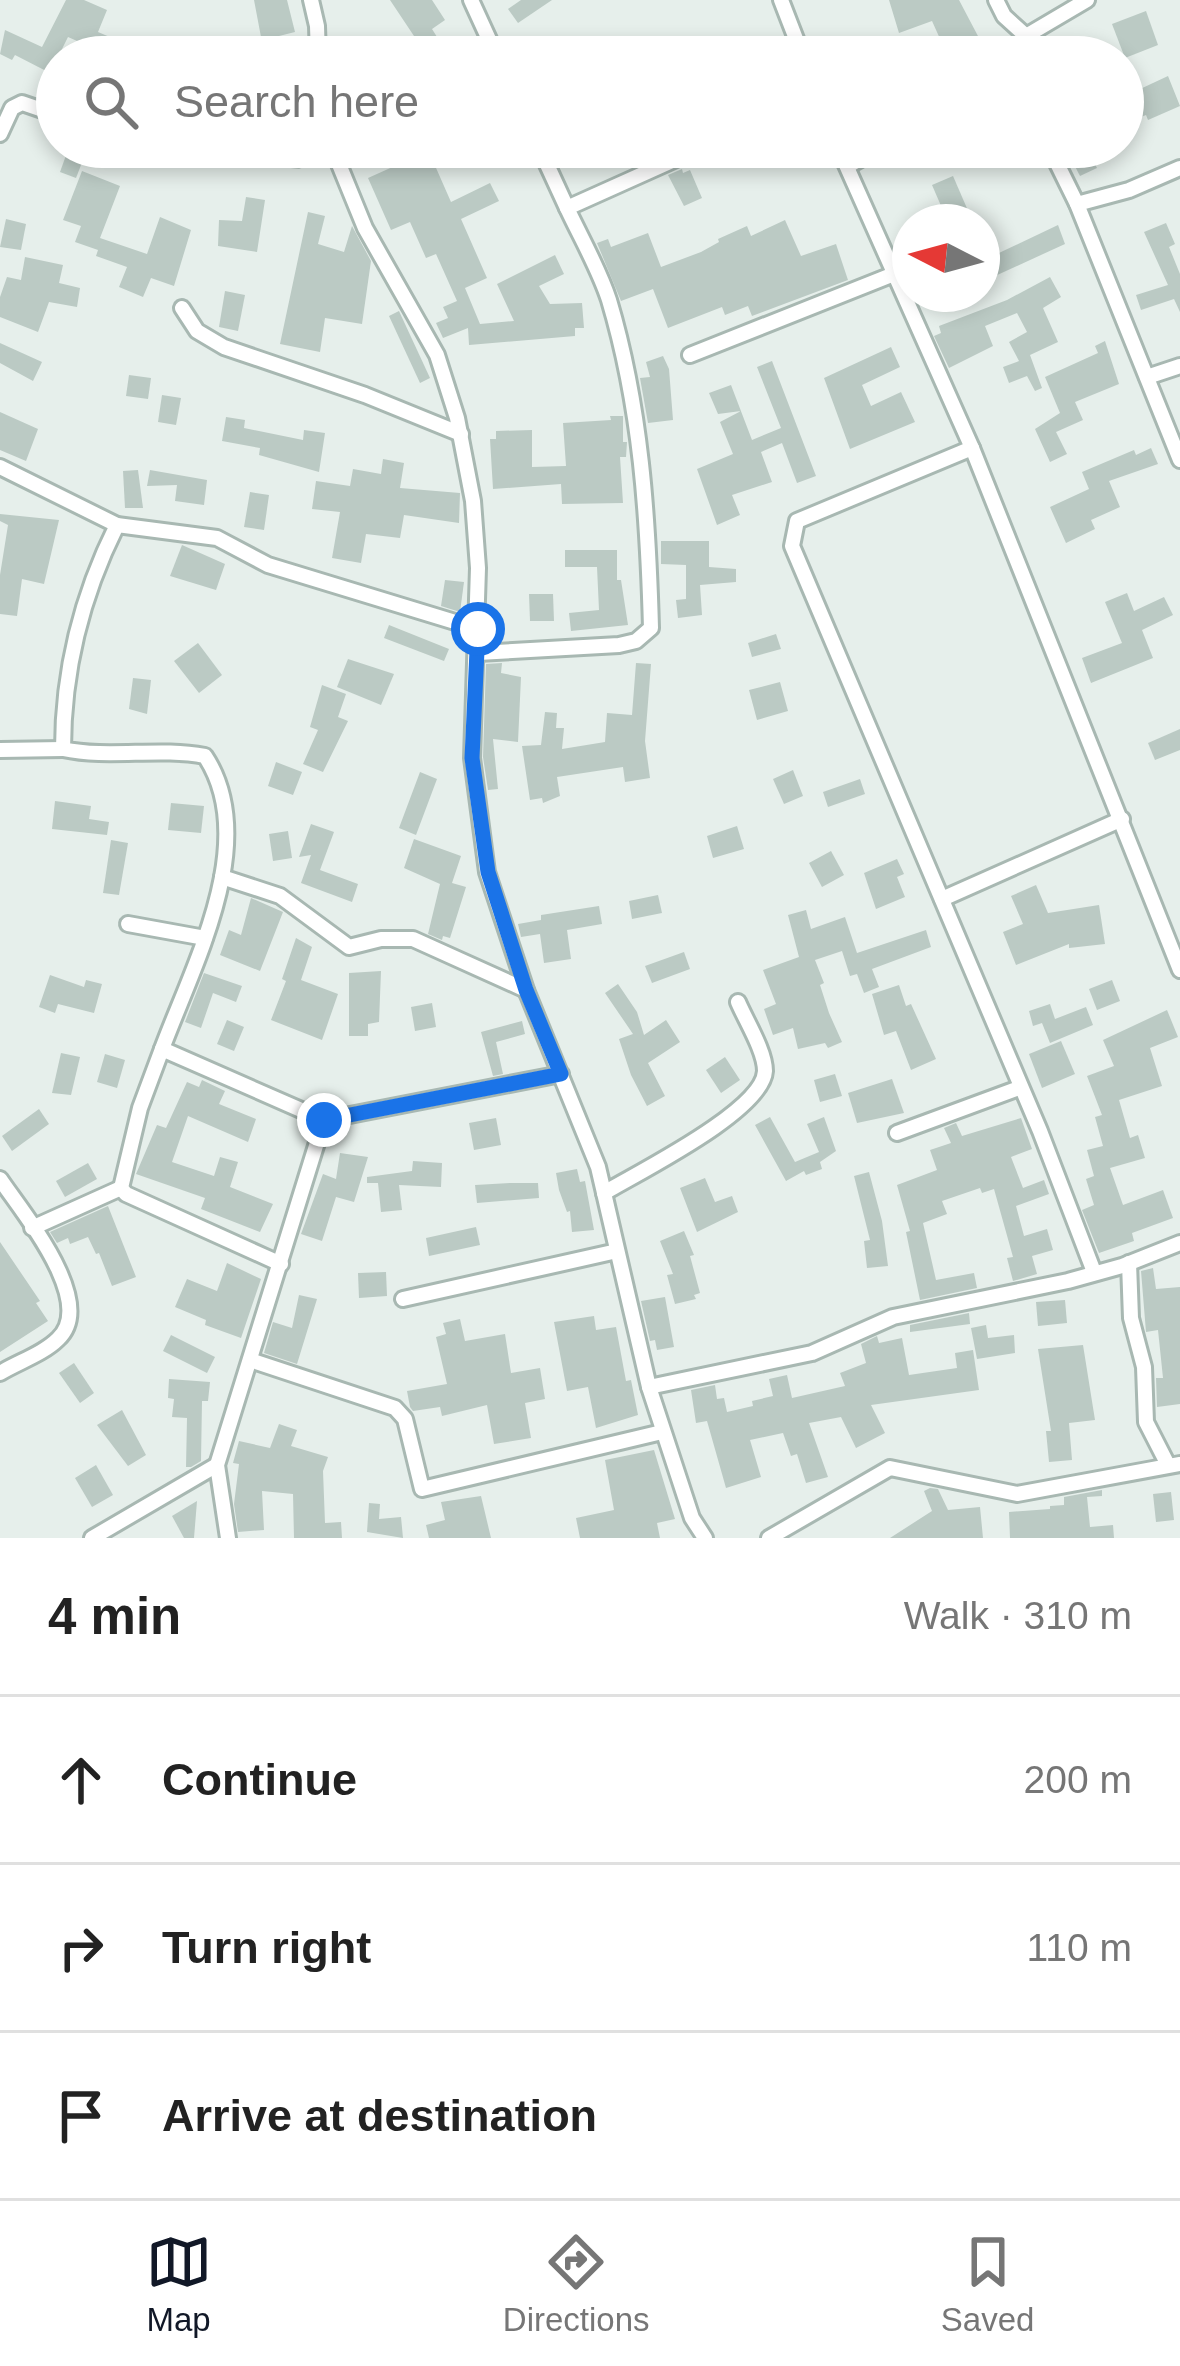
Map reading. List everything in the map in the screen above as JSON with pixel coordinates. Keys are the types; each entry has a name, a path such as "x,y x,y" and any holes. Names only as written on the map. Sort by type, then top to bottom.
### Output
{"street":[{"path":"310,0 317,36"},
{"path":"471,0 487,36"},
{"path":"781,0 794,36"},
{"path":"996,0 1004,16 1026,36 1087,0"},
{"path":"0,134 12,108 22,103 36,108"},
{"path":"341,168 365,228 437,356 461,434 473,501 478,629 472,758 488,872 526,990 583,1124 662,1432 692,1518 705,1538"},
{"path":"478,653 619,645 646,636 651,628 643,460 628,375 608,296 549,168"},
{"path":"567,208 656,168"},
{"path":"849,168 892,269"},
{"path":"1059,168 1180,460"},
{"path":"1077,204 1129,190 1180,168"},
{"path":"690,355 892,275"},
{"path":"182,308 197,331 224,347 461,434"},
{"path":"911,312 972,448 1180,970"},
{"path":"1148,377 1180,367"},
{"path":"972,448 796,521 793,546 1040,1132 1094,1272"},
{"path":"0,467 117,525 217,538 268,565 478,629"},
{"path":"63,748 66,681 92,576 117,525"},
{"path":"0,750 137,750 205,756 226,824 222,878 205,938 140,1108 121,1188"},
{"path":"942,899 1122,819"},
{"path":"222,878 280,896 350,947 381,939 413,939 526,990"},
{"path":"128,924 205,938"},
{"path":"604,1193 725,1120 762,1082 765,1069 738,1002"},
{"path":"162,1049 324,1120 561,1074"},
{"path":"897,1133 1019,1088"},
{"path":"228,1538 217,1465 324,1120"},
{"path":"0,1179 68,1290 67,1326 59,1339 0,1373"},
{"path":"32,1228 121,1188"},
{"path":"121,1188 281,1264"},
{"path":"649,1387 812,1353 893,1318 1068,1281 1180,1243"},
{"path":"403,1299 617,1251"},
{"path":"769,1538 890,1468 1017,1493 1174,1464 1146,1422 1144,1366 1131,1318 1129,1263"},
{"path":"250,1360 395,1408 405,1419 422,1490 662,1432"},
{"path":"92,1538 217,1465"}],"building":[{"path":"66,0 84,0 107,10 98,32 107,36 48,36"},
{"path":"254,0 287,0 295,32 261,36"},
{"path":"390,0 432,0 445,20 432,29 436,36 414,36"},
{"path":"521,0 552,0 518,23 508,9"},
{"path":"889,0 959,0 978,36 939,36 932,21 899,33"},
{"path":"1146,11 1158,45 1144,51 1144,36 1117,36 1112,24"},
{"path":"5,30 36,44 36,66 15,55 12,60 0,54"},
{"path":"1168,76 1180,106 1148,120 1144,87"},
{"path":"61,168 80,168 76,178 60,172"},
{"path":"390,168 436,168 451,202 490,183 499,201 461,219 487,278 465,288 480,324 514,321 497,284 555,255 564,274 539,286 550,304 582,303 584,328 575,328 575,336 469,345 468,328 443,338 436,323 448,318 443,307 457,301 436,254 426,258 410,222 391,230 368,178"},
{"path":"682,169 683,173 690,170 702,198 684,206 668,175"},
{"path":"82,171 120,186 100,238 147,254 160,217 191,230 174,286 151,278 143,297 119,287 127,267 75,242 81,226 63,220"},
{"path":"953,176 965,204 940,204 932,185"},
{"path":"246,197 265,200 257,252 218,246 219,220 242,221"},
{"path":"308,212 325,216 318,244 344,252 352,226 371,261 362,324 325,318 320,352 280,344"},
{"path":"6,219 26,224 21,250 0,247"},
{"path":"785,220 801,256 836,244 848,280 752,316 748,306 725,315 722,307 668,328 653,289 621,301 597,243 608,239 611,247 648,233 661,267 701,252 747,226 751,236"},
{"path":"1166,223 1180,274 1180,312 1174,299 1141,310 1136,295 1168,285 1144,232"},
{"path":"1058,225 1065,244 1000,274 1000,252"},
{"path":"25,257 63,265 59,283 80,288 77,307 49,302 38,332 0,317 7,277 21,280"},
{"path":"1050,277 1061,297 1043,308 1058,342 1030,355 1042,388 1035,391 1027,376 1009,383 1003,367 1019,361 1009,342 1027,332 1017,313 985,326 993,346 949,368 934,336 941,333 939,326 976,312 1000,312 1000,303"},
{"path":"225,291 245,295 238,331 219,327"},
{"path":"399,311 430,378 420,383 389,316"},
{"path":"1105,341 1119,384 1075,402 1083,420 1056,432 1067,454 1050,462 1035,429 1060,413 1045,377 1098,353 1095,346"},
{"path":"0,343 42,362 33,381 0,363"},
{"path":"891,347 900,367 862,385 871,406 901,392 915,422 850,449 824,378"},
{"path":"663,356 669,369 673,420 648,423 640,378 650,377 646,362"},
{"path":"772,361 816,476 797,483 782,443 761,452 772,482 732,495 740,515 717,525 697,469 733,454 720,422 741,411 752,440 781,428 757,367"},
{"path":"129,375 151,378 148,399 126,396"},
{"path":"731,385 741,411 718,414 709,393"},
{"path":"162,395 181,398 176,425 158,422"},
{"path":"0,412 38,429 26,461 0,450"},
{"path":"610,416 623,416 623,442 627,442 626,457 620,457 623,503 562,504 561,484 493,489 490,439 496,439 496,431 532,430 532,467 566,466 563,423 611,420"},
{"path":"226,417 245,420 244,428 303,440 304,430 325,433 319,472 259,455 260,448 222,441"},
{"path":"1151,448 1158,464 1109,481 1120,507 1091,520 1095,529 1066,543 1050,507 1089,489 1082,472 1134,450 1136,455"},
{"path":"383,459 404,463 400,488 460,493 459,523 404,515 400,538 366,534 361,563 332,558 340,512 312,509 316,481 350,486 353,469 381,474"},
{"path":"138,470 143,508 125,508 123,471"},
{"path":"150,470 207,480 204,505 175,501 177,485 147,486"},
{"path":"250,492 269,495 264,530 244,527"},
{"path":"0,514 59,520 44,584 22,579 17,616 0,614 8,525 0,521"},
{"path":"661,541 709,541 709,567 736,569 736,582 700,585 702,615 678,618 676,600 686,599 686,565 661,564"},
{"path":"182,545 225,564 216,590 170,576"},
{"path":"565,550 617,550 617,580 621,580 628,625 571,631 569,613 599,610 597,567 565,567"},
{"path":"445,580 464,582 460,612 441,606"},
{"path":"1127,593 1134,611 1164,597 1173,615 1142,630 1153,658 1091,683 1082,658 1122,643 1105,602"},
{"path":"529,594 553,594 554,621 530,621"},
{"path":"389,625 449,649 444,661 384,638"},
{"path":"776,634 781,649 752,657 748,643"},
{"path":"198,643 222,675 199,693 174,661"},
{"path":"348,659 394,674 381,705 337,687"},
{"path":"502,663 501,673 521,677 518,742 493,739 498,789 488,790 483,757 486,664"},
{"path":"636,663 651,664 645,741 650,778 625,782 623,767 557,777 560,796 543,803 542,798 530,800 522,746 541,745 545,712 557,713 556,728 564,728 562,749 605,742 607,713 632,715"},
{"path":"133,678 151,680 147,714 129,709"},
{"path":"780,682 788,711 757,720 749,690"},
{"path":"322,685 346,694 338,717 348,721 323,772 303,764 318,730 310,727"},
{"path":"1180,729 1180,750 1155,760 1148,743"},
{"path":"276,762 302,772 293,795 268,786"},
{"path":"793,770 803,796 784,804 773,779"},
{"path":"420,772 437,779 416,835 399,828"},
{"path":"860,779 865,794 828,807 823,792"},
{"path":"55,801 91,806 89,819 109,822 107,835 52,829"},
{"path":"171,803 204,806 201,833 168,830"},
{"path":"311,824 334,832 320,870 358,884 352,902 301,883 311,855 299,857"},
{"path":"737,826 744,849 713,858 707,836"},
{"path":"288,831 292,858 273,861 269,834"},
{"path":"414,839 461,856 452,883 466,887 450,938 428,934 440,884 404,868"},
{"path":"111,840 128,843 119,895 103,893"},
{"path":"831,851 844,875 822,887 809,863"},
{"path":"897,859 904,874 897,877 905,897 876,909 864,873"},
{"path":"1036,885 1048,913 1099,905 1105,944 1069,948 1069,944 1016,965 1003,932 1023,924 1011,896"},
{"path":"658,895 662,913 632,919 629,901"},
{"path":"251,898 283,912 260,971 220,955 229,930 241,935"},
{"path":"599,906 602,924 567,930 571,959 544,963 540,934 521,937 518,924 541,920 541,915"},
{"path":"806,910 811,929 845,917 857,953 926,930 931,947 872,969 879,987 864,993 857,974 850,976 842,951 815,960 842,1042 828,1048 825,1043 798,1049 793,1028 773,1035 764,1009 776,1004 763,970 799,957 788,915"},
{"path":"296,938 312,947 301,980 338,994 322,1040 271,1020"},
{"path":"684,952 690,969 652,983 645,966"},
{"path":"381,971 379,1022 368,1024 368,1036 349,1036 349,973"},
{"path":"204,973 242,986 236,1002 213,993 201,1028 185,1022"},
{"path":"50,975 84,987 86,980 102,984 94,1013 58,1004 55,1013 39,1007"},
{"path":"1112,980 1120,1001 1097,1010 1089,989"},
{"path":"618,984 637,1012 644,1035 666,1020 680,1042 648,1063 665,1096 647,1106 619,1039 633,1034 605,993"},
{"path":"899,985 936,1059 911,1070 896,1031 884,1035 872,994"},
{"path":"432,1003 436,1027 415,1031 411,1007"},
{"path":"1050,1004 1055,1019 1086,1007 1093,1025 1050,1043 1042,1023 1033,1026 1029,1011"},
{"path":"1167,1010 1178,1037 1150,1048 1162,1086 1119,1100 1130,1138 1138,1135 1145,1158 1110,1168 1123,1205 1163,1190 1173,1218 1132,1233 1134,1241 1099,1253 1082,1210 1094,1205 1086,1179 1094,1176 1087,1150 1103,1146 1095,1117 1102,1115 1087,1076 1114,1066 1103,1040"},
{"path":"227,1020 244,1027 234,1051 217,1044"},
{"path":"522,1021 525,1034 496,1042 503,1074 493,1076 481,1032"},
{"path":"1061,1041 1075,1074 1042,1088 1029,1054"},
{"path":"61,1053 80,1057 71,1095 52,1093"},
{"path":"105,1054 125,1060 117,1088 97,1082"},
{"path":"725,1057 740,1080 721,1093 706,1070"},
{"path":"835,1074 842,1096 820,1102 814,1080"},
{"path":"892,1079 904,1113 857,1123 848,1093"},
{"path":"202,1080 225,1091 219,1104 256,1119 248,1142 188,1116 172,1162 214,1176 220,1157 238,1162 230,1187 273,1204 260,1232 201,1209 205,1198 136,1174 157,1125 166,1128 187,1082 199,1087"},
{"path":"39,1109 49,1124 12,1151 2,1136"},
{"path":"770,1117 795,1162 819,1152 807,1124 824,1117 836,1151 820,1162 822,1169 806,1175 804,1171 786,1181 755,1125"},
{"path":"496,1118 501,1145 474,1150 469,1123"},
{"path":"1021,1118 1032,1149 1011,1157 1023,1188 1044,1180 1049,1194 1016,1206 1024,1236 1047,1229 1053,1250 1032,1256 1037,1274 1013,1281 1007,1258 1013,1257 994,1189 982,1193 980,1188 942,1201 947,1214 923,1223 936,1280 974,1273 977,1288 920,1300 906,1232 910,1231 897,1185 937,1170 930,1150 951,1143 944,1128 956,1123 962,1136"},
{"path":"340,1153 368,1157 354,1202 336,1197 322,1241 301,1234 323,1174 336,1179"},
{"path":"413,1161 442,1163 441,1187 399,1185 402,1210 381,1212 378,1183 367,1183 367,1177 412,1171"},
{"path":"88,1163 97,1179 65,1197 56,1181"},
{"path":"577,1169 580,1182 585,1181 594,1230 572,1232 570,1211 559,1190 556,1173"},
{"path":"869,1172 888,1266 867,1268 864,1241 870,1240 854,1176"},
{"path":"705,1178 715,1202 732,1196 738,1212 697,1232 680,1188"},
{"path":"538,1183 539,1198 477,1203 475,1185"},
{"path":"108,1206 136,1277 112,1286 88,1237 57,1243 50,1232"},
{"path":"476,1227 480,1245 429,1256 426,1238"},
{"path":"684,1231 694,1255 690,1256 700,1293 694,1295 696,1299 675,1304 667,1275 673,1274 660,1241"},
{"path":"0,1242 48,1321 0,1352"},
{"path":"227,1263 261,1279 241,1338 175,1307 187,1279 217,1291"},
{"path":"1153,1268 1156,1289 1180,1287 1180,1404 1157,1407 1156,1378 1163,1378 1158,1330 1146,1332 1141,1271"},
{"path":"386,1272 387,1296 359,1298 358,1273"},
{"path":"299,1295 317,1299 297,1364 264,1353 273,1322 292,1328"},
{"path":"665,1297 674,1347 657,1350 655,1340 650,1341 641,1301"},
{"path":"1065,1300 1067,1323 1038,1326 1036,1302"},
{"path":"969,1313 970,1324 910,1332 910,1325"},
{"path":"594,1316 596,1330 616,1327 638,1415 596,1428 588,1387 567,1391 554,1322"},
{"path":"460,1319 465,1341 505,1334 511,1373 540,1368 545,1399 525,1403 531,1438 494,1444 487,1405 442,1416 440,1407 413,1411 410,1407 407,1391 447,1384 436,1337 446,1334 443,1323"},
{"path":"986,1325 988,1338 1014,1335 1015,1353 977,1359 971,1328"},
{"path":"171,1335 215,1357 207,1373 163,1351"},
{"path":"877,1336 879,1343 902,1338 909,1375 957,1368 955,1353 973,1350 979,1390 871,1405 885,1433 856,1448 841,1417 809,1423 828,1477 806,1483 797,1454 791,1456 783,1433 750,1440 761,1477 726,1488 707,1421 696,1423 691,1390 715,1385 717,1399 724,1398 727,1412 773,1396 769,1379 787,1375 792,1398 845,1386 840,1373 866,1363 861,1344"},
{"path":"1083,1345 1095,1420 1069,1423 1072,1460 1049,1462 1046,1431 1051,1431 1038,1349"},
{"path":"74,1363 94,1393 80,1403 59,1373"},
{"path":"169,1379 210,1382 208,1401 202,1401 201,1461 191,1467 186,1467 187,1418 172,1417"},
{"path":"122,1410 146,1455 128,1466 97,1425"},
{"path":"279,1424 297,1430 291,1446 328,1457 323,1471 325,1523 341,1522 342,1538 294,1538 293,1494 262,1491 264,1530 238,1532 234,1504 239,1464 233,1463 239,1441 270,1448"},
{"path":"654,1450 675,1519 657,1523 660,1538 580,1538 576,1518 614,1510 605,1460"},
{"path":"96,1465 113,1495 92,1507 75,1478"},
{"path":"938,1489 948,1510 980,1507 983,1538 890,1538 932,1511 924,1491"},
{"path":"1102,1490 1102,1496 1087,1497 1090,1527 1113,1525 1114,1538 1010,1538 1009,1512 1050,1509 1064,1505 1064,1497"},
{"path":"1171,1492 1174,1520 1156,1522 1153,1494"},
{"path":"481,1496 491,1538 429,1538 426,1525 445,1520 441,1502"},
{"path":"197,1501 194,1538 184,1538 172,1516"},
{"path":"369,1503 380,1504 379,1519 401,1517 403,1538 367,1532"}],"route":[{"path":"324,1120 561,1074 526,990 488,872 472,758 478,629"}]}
